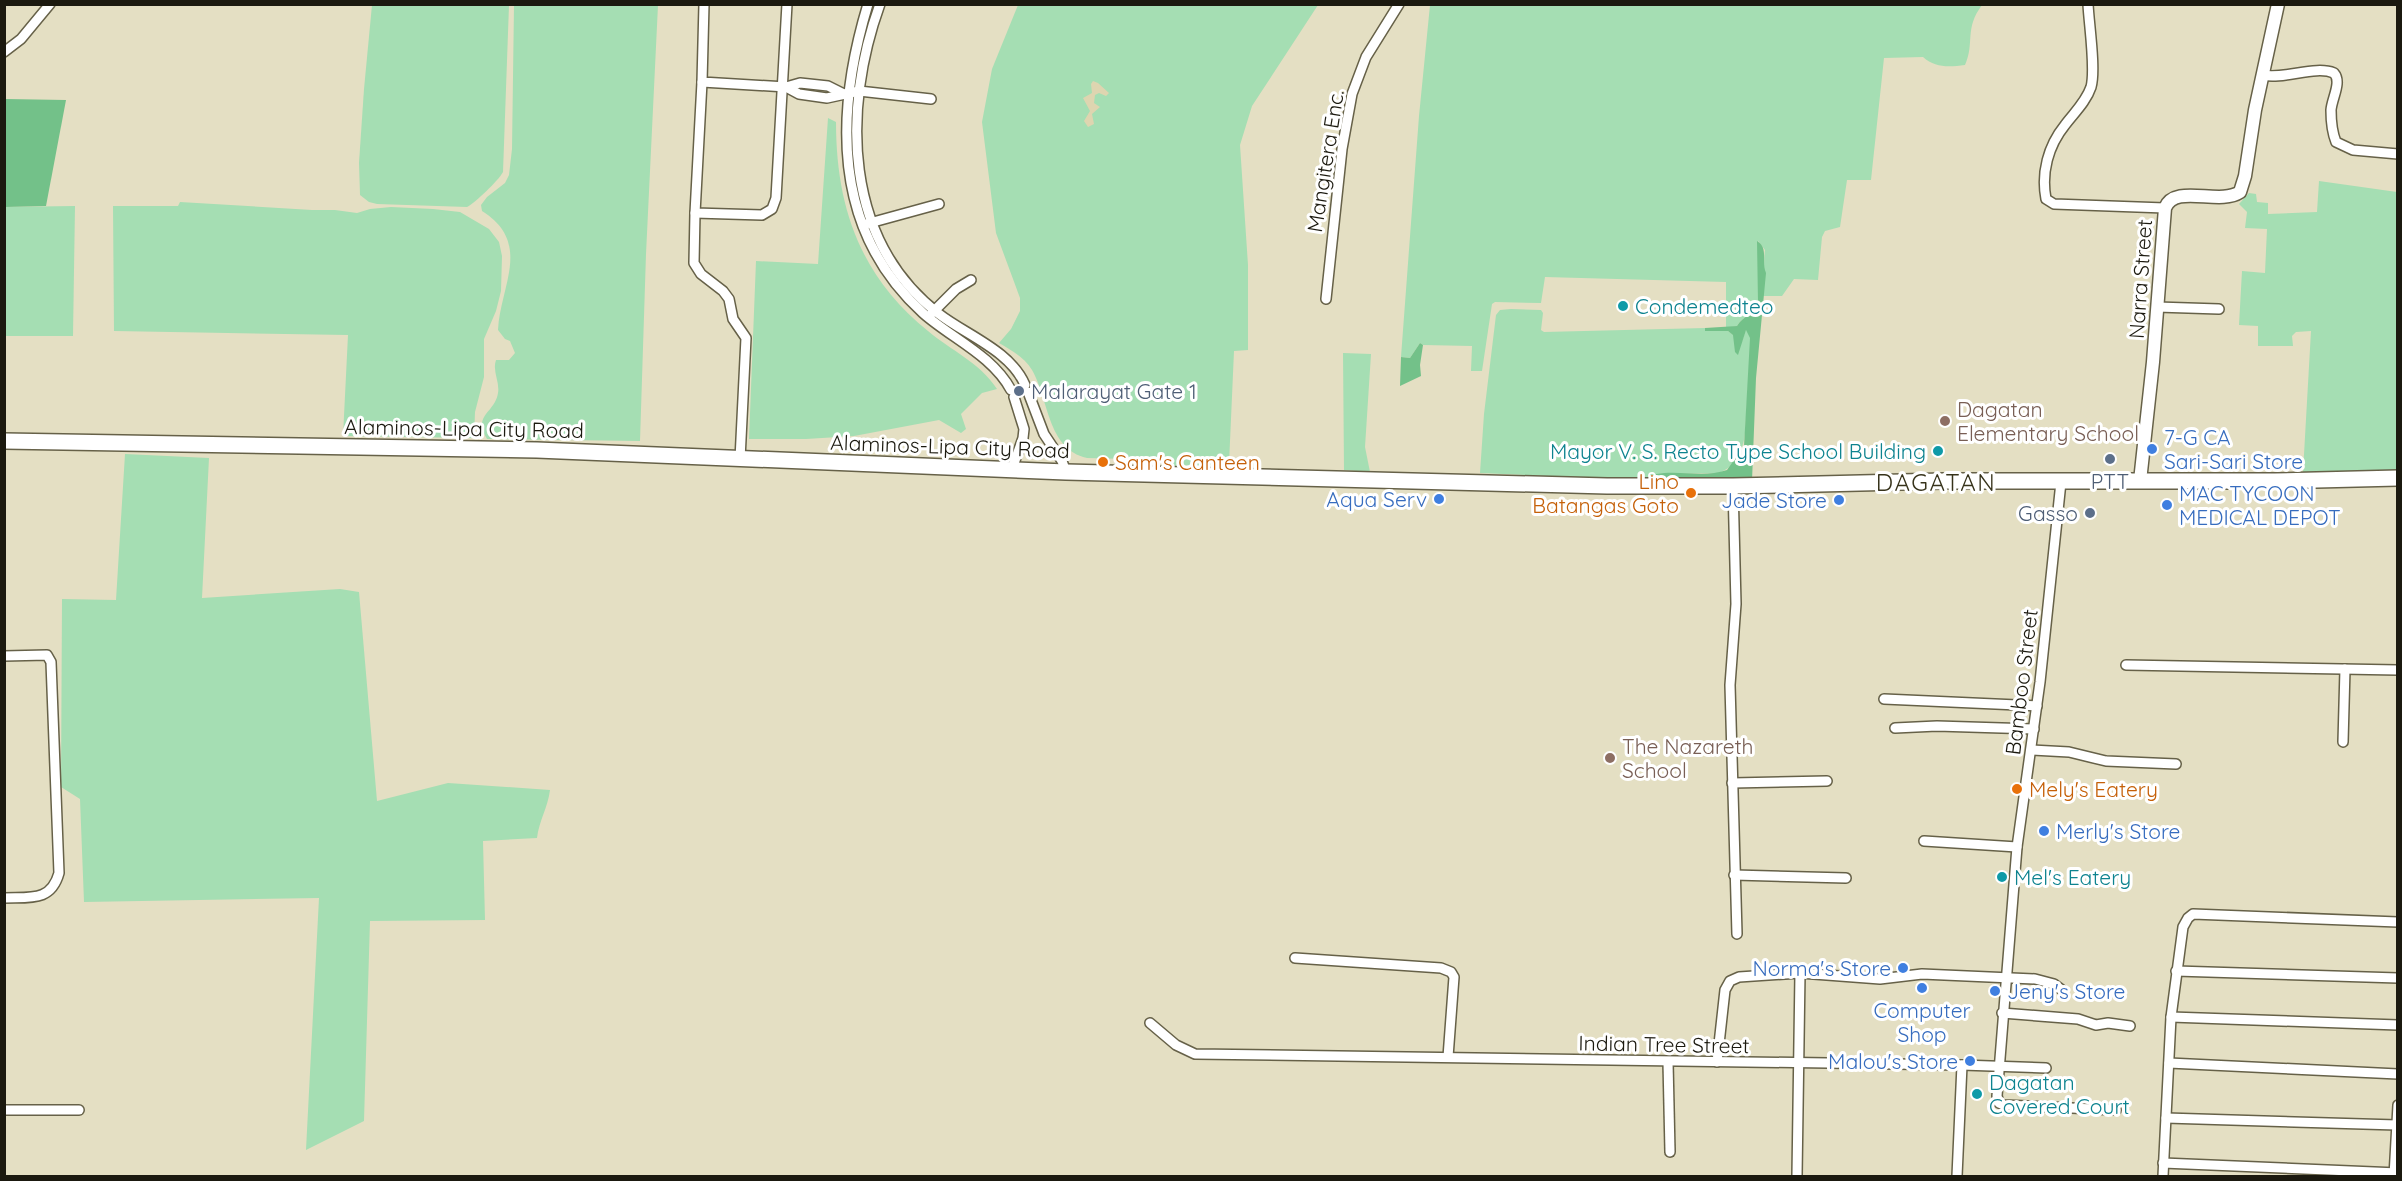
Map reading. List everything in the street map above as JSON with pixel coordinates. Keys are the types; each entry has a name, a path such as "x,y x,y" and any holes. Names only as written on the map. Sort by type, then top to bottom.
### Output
{"main road":[{"name":"Alaminos-Lipa City Road","path":"4,441 537,450 1066,472 1607,486 2397,478"}],"street":[{"path":"4,52 21,39 50,4"},
{"path":"704,4 694,263 701,274 723,291 729,299 733,319 746,338 740,459"},
{"path":"695,213 755,216 772,209 776,198 787,4"},
{"path":"868,4 846,94 846,160 850,181 867,224 892,262 932,314 989,363 1013,394 1024,429 1012,469"},
{"path":"867,224 857,154 856,124 859,91 880,4"},
{"name":"Mangitera Enc.","path":"1326,299 1342,149 1352,94 1366,57 1399,4"},
{"path":"2088,4 2092,82 2084,101 2063,127 2051,149 2043,178 2046,199 2054,204 2165,208"},
{"name":"Narra Street","path":"2140,481 2165,208 2170,200 2181,196 2226,198 2240,192 2245,176 2254,110 2278,4"},
{"path":"2262,75 2274,77 2323,71 2334,73 2338,81 2332,103 2332,120 2337,142 2353,150 2397,154"},
{"path":"702,82 784,87 800,83 828,86 846,94 859,91 931,99"},
{"path":"867,224 939,204"},
{"path":"932,314 956,289 971,280"},
{"path":"2157,307 2219,309"},
{"path":"932,314 1002,357 1018,372 1044,434 1062,461 1066,472"},
{"path":"1018,409 1032,404"},
{"name":"Bamboo Street","path":"2061,482 2058,532 2017,847 1997,1096 1999,1103 2116,1110"},
{"path":"1733,486 1736,604 1730,685 1737,934"},
{"path":"4,656 47,655 51,662 59,873 50,891 39,897 4,898"},
{"path":"2126,665 2397,670"},
{"path":"2343,742 2345,669"},
{"path":"1884,699 2037,706"},
{"path":"1895,728 1937,726 2034,729"},
{"path":"2031,750 2069,752 2106,761 2176,764"},
{"path":"1732,783 1827,781"},
{"path":"1924,841 2017,847"},
{"path":"1734,875 1846,878"},
{"path":"2163,1176 2171,1017 2183,927 2188,918 2193,914 2397,922"},
{"path":"1295,958 1441,968 1451,972 1454,977 1448,1057"},
{"path":"2176,971 2397,978"},
{"path":"1797,1176 1800,973"},
{"path":"1717,1062 1725,990 1730,981 1739,977 1800,973 1870,979 1922,975 2044,981 2062,990"},
{"path":"2002,1013 2078,1019 2096,1025 2108,1023 2130,1026"},
{"path":"2171,1017 2397,1025"},
{"name":"Indian Tree Street","path":"1150,1023 1176,1045 1195,1054 2046,1068"},
{"path":"1668,1062 1670,1152"},
{"path":"2169,1063 2397,1074"},
{"path":"1957,1176 1962,1065"},
{"path":"2163,1163 2395,1174 2397,1105"},
{"path":"4,1110 79,1110"},
{"path":"2166,1119 2397,1125"}],"green space":[{"path":"372,5 509,5 503,172 497,181 467,207 377,204 369,202 360,195 359,163"},
{"path":"514,5 658,5 640,441 487,439 483,431 483,419 498,393 496,360 509,360 515,353 510,341 505,339 498,330 510,266 510,251 506,237 497,223 482,211 481,205 487,197 505,183 509,175 512,149"},
{"path":"1018,5 1318,5 1252,106 1240,145 1248,265 1248,350 1234,351 1229,464 1174,466 1167,460 1087,458 1074,453 1064,445 1057,434 1038,382 1029,365 1013,351 999,343 1011,329 1020,311 1020,298 996,233 982,122 992,69"},
{"path":"1430,5 1982,5 1973,21 1965,65 1942,66 1923,57 1884,58 1871,180 1847,180 1840,227 1825,231 1822,237 1818,280 1794,279 1782,296 1763,296 1765,250 1758,241 1758,302 1737,326 1726,328 1726,282 1545,277 1541,303 1495,302 1492,304 1482,371 1471,371 1472,346 1423,345 1420,343 1410,358 1401,357 1419,116"},
{"path":"5,99 66,100 46,206 5,207"},
{"path":"828,118 836,122 837,153 847,211 856,238 869,263 885,287 905,310 928,331 974,364 997,389 982,393 961,414 966,429 961,433 939,420 854,436 749,439 756,261 818,264"},
{"path":"2319,181 2397,192 2397,470 2303,472 2311,331 2296,332 2292,336 2293,346 2258,346 2258,326 2239,325 2242,271 2265,273 2267,229 2245,228 2247,212 2239,204 2249,193 2256,194 2257,202 2268,203 2268,214 2317,212"},
{"path":"180,202 357,213 391,207 433,209 460,212 489,229 499,242 502,256 501,291 496,311 484,339 484,377 475,412 474,438 343,436 348,335 114,331 113,206 178,206"},
{"path":"75,206 73,336 5,336 4,207"},
{"path":"1757,241 1763,247 1766,273 1756,378 1752,481 1654,479 1656,474 1710,473 1727,470 1744,446 1750,338 1746,330 1738,355 1735,352 1733,335 1728,331 1705,331 1705,328 1737,326 1756,306 1758,302"},
{"path":"1500,310 1541,310 1543,313 1541,330 1544,332 1705,328 1705,331 1728,331 1742,341 1746,329 1751,338 1745,433 1737,458 1724,471 1718,473 1656,474 1655,481 1480,473 1484,414 1496,315"},
{"path":"1420,343 1423,345 1421,376 1400,386 1401,357 1410,358"},
{"path":"1343,353 1371,354 1365,447 1370,472 1344,470"},
{"path":"125,454 209,458 202,598 340,589 359,592 377,801 448,783 550,790 537,838 483,841 485,920 370,921 364,1121 306,1150 319,898 84,902 80,799 61,787 62,599 116,600"}],"sand":[{"path":"1093,81 1109,93 1106,96 1099,93 1095,95 1094,103 1100,107 1092,114 1094,124 1088,127 1084,121 1090,111 1083,98 1092,93"}],"place":[{"name":"Condemedteo","path":"1623,306"},
{"name":"Malarayat Gate 1","path":"1019,391"},
{"name":"Dagatan Elementary School","path":"1945,421"},
{"name":"7-G CA Sari-Sari Store","path":"2152,449"},
{"name":"Mayor V. S. Recto Type School Building","path":"1938,451"},
{"name":"PTT","path":"2110,459"},
{"name":"Sam's Canteen","path":"1103,462"},
{"name":"Lino Batangas Goto","path":"1691,493"},
{"name":"Aqua Serv","path":"1439,499"},
{"name":"Jade Store","path":"1839,500"},
{"name":"MAC TYCOON MEDICAL DEPOT","path":"2167,505"},
{"name":"Gasso","path":"2090,513"},
{"name":"The Nazareth School","path":"1610,758"},
{"name":"Mely's Eatery","path":"2017,789"},
{"name":"Merly's Store","path":"2044,831"},
{"name":"Mel's Eatery","path":"2002,877"},
{"name":"Norma's Store","path":"1903,968"},
{"name":"Computer Shop","path":"1922,988"},
{"name":"Jeny's Store","path":"1995,991"},
{"name":"Malou's Store","path":"1970,1061"},
{"name":"Dagatan Covered Court","path":"1977,1094"}],"district":[{"name":"DAGATAN","path":"1936,482"}]}
